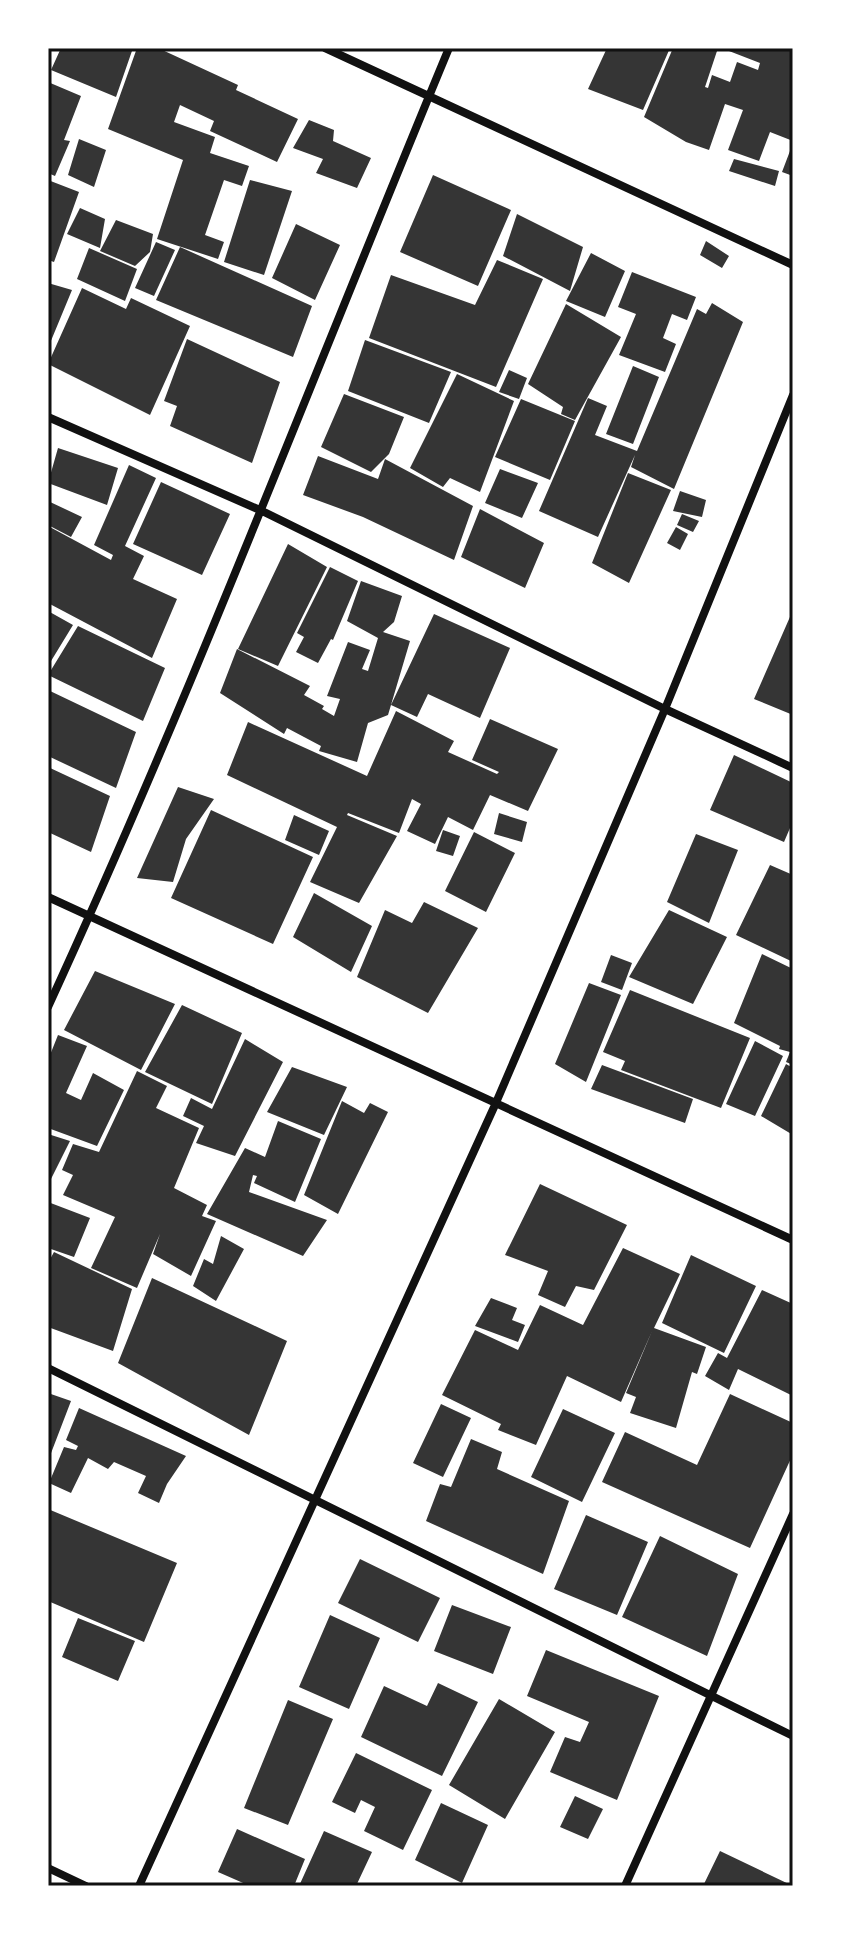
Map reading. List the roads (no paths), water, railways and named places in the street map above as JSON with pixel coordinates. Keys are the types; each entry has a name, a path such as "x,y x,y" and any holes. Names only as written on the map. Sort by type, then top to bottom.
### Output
{"street":[{"path":"325,48 793,265"},
{"path":"48,1007 90,916 262,511 449,48"},
{"path":"139,1886 495,1105 665,709 793,395"},
{"path":"48,417 262,511 665,709 793,768"},
{"path":"48,897 793,1240"},
{"path":"48,1368 793,1736"},
{"path":"625,1886 793,1514"},
{"path":"48,1868 86,1886"}]}
